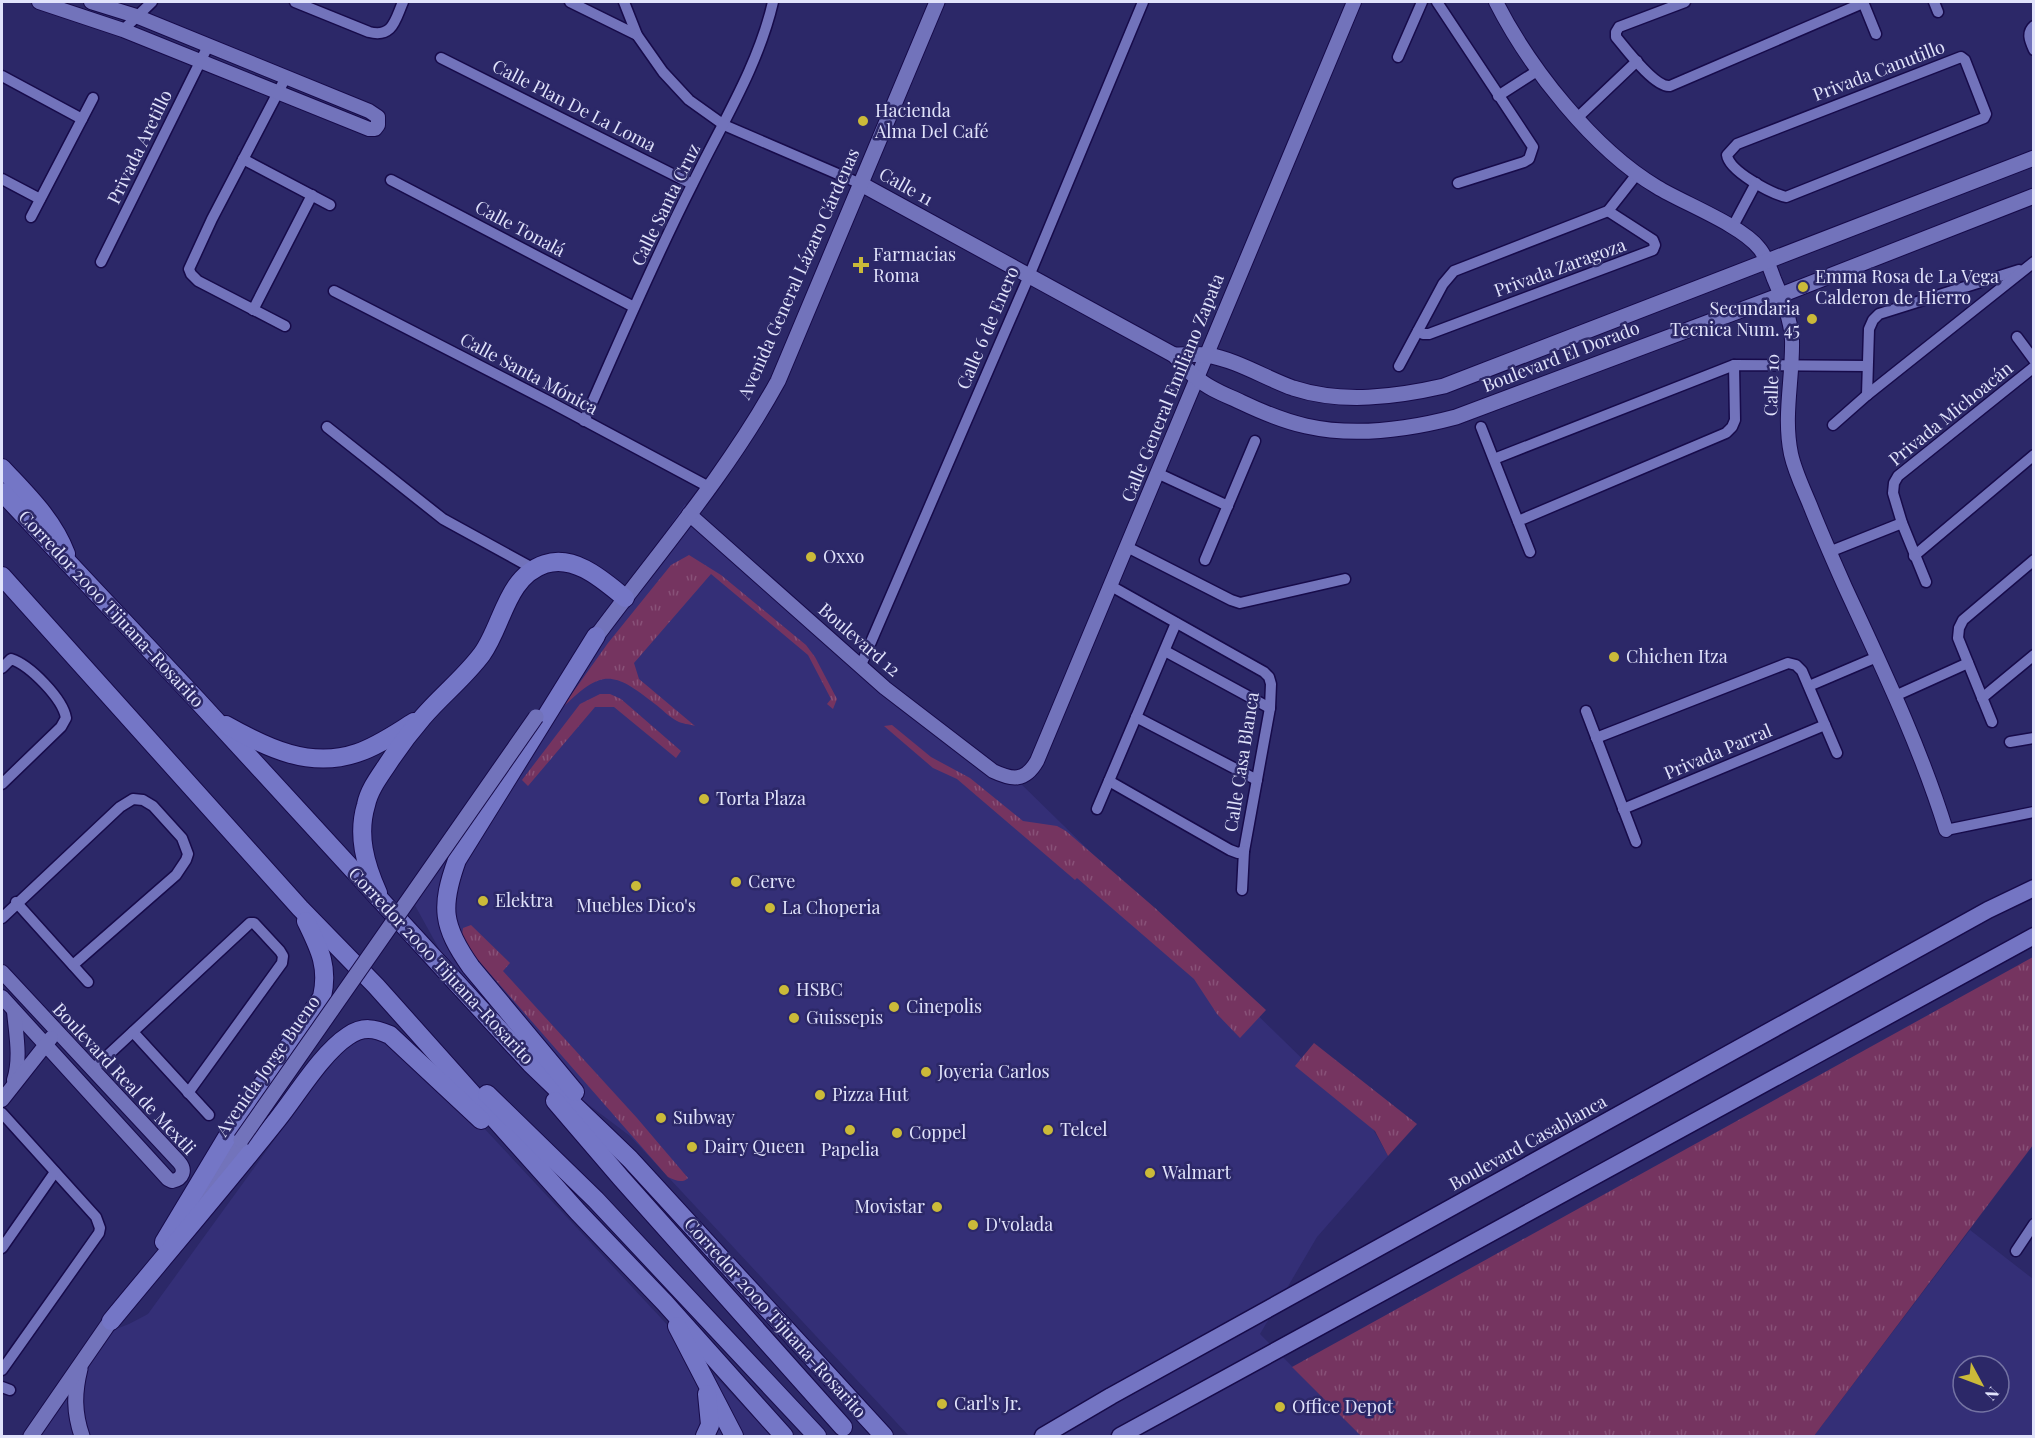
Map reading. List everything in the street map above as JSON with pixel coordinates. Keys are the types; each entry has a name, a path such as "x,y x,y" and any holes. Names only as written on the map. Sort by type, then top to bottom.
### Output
{"highway":[{"path":"2,468 40,509 52,526 70,566"},
{"name":"Corredor 2000 Tijuana-Rosarito","path":"2,492 531,1064 630,1159 884,1437"},
{"path":"384,905 371,876 363,848 362,827 366,803 377,779 423,716 456,685 492,640 513,590 534,569 560,561 602,579 625,598"},
{"path":"2,576 300,908 376,986 596,1200 817,1437"},
{"path":"2,592 29,608"},
{"path":"596,636 457,860 447,888 445,918 457,947 471,967 630,1159"},
{"path":"212,718 292,756 321,759 356,754 423,716"},
{"path":"150,1266 230,1132 322,997 325,970 322,957 300,908"},
{"path":"431,956 621,1178 843,1427"},
{"path":"376,986 578,1212 665,1303 784,1437"},
{"path":"111,1321 277,1120 334,1047 361,1029 374,1028 390,1035 578,1212"},
{"path":"665,1303 734,1437"},
{"path":"705,1380 710,1425 705,1437"},
{"path":"861,1413 867,1430 866,1437"}],"main road":[{"name":"Avenida General Lázaro Cárdenas","path":"536,717 754,424 778,381 937,2"},
{"name":"Boulevard El Dorado","path":"1206,355 1295,388 1337,396 1372,397 1444,386 2034,158"},
{"name":"Calle 11","path":"861,184 1174,355 1197,379"},
{"name":"Boulevard El Dorado","path":"1197,379 1220,393 1270,416 1306,427 1370,431 1419,427 1456,417 1781,295 2034,196"},
{"name":"Calle 11","path":"1174,355 1206,355"},
{"name":"Avenida Jorge Bueno","path":"31,1437 82,1360 241,1140 536,717"},
{"name":"Boulevard Casablanca","path":"1043,1437 1111,1396 1977,916 2034,888"},
{"path":"1120,1437 2034,936"},
{"path":"82,1360 75,1390 77,1421 82,1437"},
{"path":"69,1379 74,1411 82,1437"}],"street":[{"path":"39,2 123,30 201,60 369,129 375,129 380,121 374,114 286,77 136,16 92,2"},
{"path":"123,30 152,2"},
{"path":"295,2 369,32 381,34 392,26 403,2"},
{"path":"570,2 637,35"},
{"name":"Calle 11","path":"624,2 637,35 663,72 689,100 724,125 861,184"},
{"name":"Calle Santa Cruz","path":"584,421 634,307 692,184 724,125 761,43 772,2"},
{"name":"Calle 6 de Enero","path":"861,666 1029,276 1143,2"},
{"name":"Calle General Emiliano Zapata","path":"1016,778 1026,775 1036,761 1354,2"},
{"path":"1398,57 1422,2"},
{"path":"1437,2 1533,147 1532,153 1524,162 1458,183"},
{"name":"Calle 10","path":"1496,2 1537,70 1577,117 1614,155 1657,187 1732,228 1759,247 1767,261 1790,322 1788,434 1791,456 1829,552 1895,696 1930,781 1946,830"},
{"path":"1685,2 1619,27 1616,32 1616,37 1664,87 1863,2 1876,34"},
{"path":"1934,2 1938,12"},
{"path":"2034,26 2029,30 2028,35 2034,50"},
{"name":"Privada Aretillo","path":"101,262 208,46"},
{"name":"Privada Canutillo","path":"1961,57 1965,60 1986,114 1984,118 1792,196 1779,196 1756,183 1732,167 1728,161 1727,155 1737,144 1961,57"},
{"name":"Calle Plan De La Loma","path":"441,58 692,184"},
{"path":"1577,117 1637,61"},
{"path":"1498,96 1537,70"},
{"path":"2,76 82,119"},
{"path":"285,326 198,281 189,269 286,77"},
{"path":"31,217 93,98"},
{"path":"243,159 330,205"},
{"name":"Privada Zaragoza","path":"1399,366 1443,284 1454,271 1608,211 1637,174"},
{"path":"2,179 40,199"},
{"name":"Calle Tonalá","path":"391,180 634,307"},
{"path":"1732,228 1756,183"},
{"path":"253,310 312,195"},
{"name":"Privada Zaragoza","path":"1418,332 1429,334 1653,250 1655,245 1653,240 1608,211"},
{"path":"1867,395 1869,329 1873,320 1880,314 2029,265"},
{"path":"1833,425 2029,265"},
{"name":"Calle Santa Mónica","path":"334,291 709,487"},
{"name":"Privada Michoacán","path":"2017,337 2034,360"},
{"path":"1494,459 1734,365 1867,366"},
{"path":"1518,521 1726,433 1735,420 1734,365"},
{"name":"Privada Michoacán","path":"1926,582 1902,523 1893,493 1894,483 1899,476 2034,367"},
{"path":"327,427 443,519 534,569"},
{"path":"1481,427 1530,552"},
{"path":"1205,560 1255,441"},
{"path":"1914,556 2034,455"},
{"path":"1157,473 1228,506"},
{"name":"Boulevard 12","path":"689,514 885,688 993,771 1005,777 1016,778"},
{"path":"1829,552 1902,523"},
{"path":"1127,547 1240,603 1345,579"},
{"path":"1992,722 1958,638 1959,628 1963,620 2034,560"},
{"name":"Calle Casa Blanca","path":"1111,586 1269,676 1270,708 1244,851 1242,890"},
{"path":"1097,809 1176,623"},
{"path":"1165,651 1270,708"},
{"path":"1982,698 2034,655"},
{"path":"1809,686 1877,657"},
{"path":"2,668 11,659 28,668 63,707 66,718 61,727 2,784"},
{"path":"1596,738 1788,663 1796,665 1802,671 1837,753"},
{"path":"1895,696 1968,663"},
{"path":"1586,711 1636,842"},
{"path":"1136,717 1257,780"},
{"name":"Privada Parral","path":"1623,809 1825,725"},
{"path":"2010,742 2034,738"},
{"path":"1109,782 1230,850 1238,853 1244,851"},
{"path":"2,918 16,902 128,801 143,800 153,806 182,838 188,854 186,860 176,874 73,965"},
{"path":"1946,830 2034,812"},
{"path":"16,902 88,982"},
{"path":"93,1069 250,922 254,922 283,956 279,970 188,1092"},
{"name":"Boulevard Real de Mextli","path":"2,972 179,1162 184,1171 179,1178 172,1181 168,1179 2,997"},
{"path":"14,1011 18,1055 18,1070 14,1083"},
{"path":"2,1100 56,1032"},
{"path":"133,1032 209,1114"},
{"path":"2,1113 96,1217 100,1228 99,1233 2,1370"},
{"path":"2,1248 55,1172"},
{"path":"2016,1251 2034,1224"}],"shaded area":[{"path":"685,504 988,770 1018,781 1372,1127 1388,1156 1317,1237 1260,1334 1361,1436 909,1436 630,1136 533,1063 459,985 412,900"},
{"path":"378,1031 426,1066 771,1436 26,1436 93,1338 148,1314 299,1106 329,1058 346,1039"},
{"path":"1970,1230 2033,1279 2033,1436 1814,1436"}],"green space":[{"path":"689,555 721,575 806,645 815,657 837,699 833,709 827,704 831,699 808,655 711,574 634,663 639,679 695,726 674,719 640,693 616,680 597,681 586,687 561,709 608,643 671,565"},
{"path":"600,694 610,694 621,699 681,751 676,758 614,707 595,707 528,786 522,780 580,704"},
{"path":"892,725 931,757 970,778 1023,821 1057,826 1066,831 1155,908 1266,1010 1240,1038 1217,1014 1194,979 957,779 933,768 884,726"},
{"path":"471,925 510,963 503,971 637,1118 688,1178 686,1180 681,1181 668,1177 471,952 462,935 463,928"},
{"path":"2033,957 2033,1145 1814,1436 1361,1436 1292,1367"},
{"path":"1314,1043 1417,1124 1388,1156 1375,1131 1295,1066"}],"place":[{"name":"Hacienda Alma Del Café","path":"863,121"},
{"name":"Farmacias Roma","path":"861,265"},
{"name":"Emma Rosa de La Vega Calderon de Hierro","path":"1803,287"},
{"name":"Secundaria Tecnica Num. 45","path":"1812,319"},
{"name":"Oxxo","path":"811,557"},
{"name":"Chichen Itza","path":"1614,657"},
{"name":"Torta Plaza","path":"704,799"},
{"name":"Cerve","path":"736,882"},
{"name":"Muebles Dico's","path":"636,886"},
{"name":"Elektra","path":"483,901"},
{"name":"La Choperia","path":"770,908"},
{"name":"HSBC","path":"784,990"},
{"name":"Cinepolis","path":"894,1007"},
{"name":"Guissepis","path":"794,1018"},
{"name":"Joyeria Carlos","path":"926,1072"},
{"name":"Pizza Hut","path":"820,1095"},
{"name":"Subway","path":"661,1118"},
{"name":"Papelia","path":"850,1130"},
{"name":"Telcel","path":"1048,1130"},
{"name":"Coppel","path":"897,1133"},
{"name":"Dairy Queen","path":"692,1147"},
{"name":"Walmart","path":"1150,1173"},
{"name":"Movistar","path":"937,1207"},
{"name":"D'volada","path":"973,1225"},
{"name":"Carl's Jr.","path":"942,1404"},
{"name":"Office Depot","path":"1280,1407"}]}
